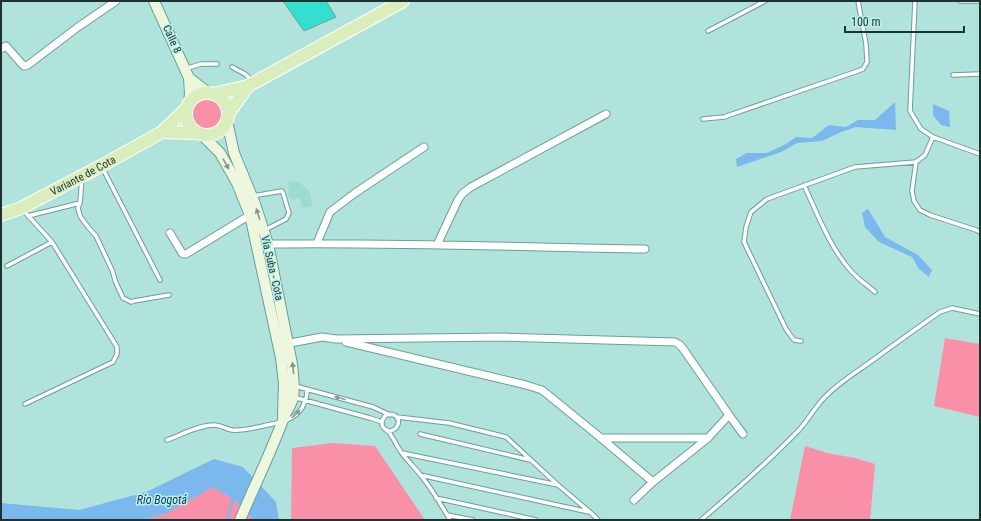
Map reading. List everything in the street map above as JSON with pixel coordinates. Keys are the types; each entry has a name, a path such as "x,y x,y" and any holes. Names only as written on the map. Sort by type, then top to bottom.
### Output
{"main road":[{"name":"Calle 8","path":"154,1 187,73"},
{"path":"188,106 193,98 198,95 212,94 252,85 403,1"},
{"path":"162,132 208,135 220,131 224,127 227,117 227,107 224,102 187,73"},
{"path":"187,73 190,94 186,116 188,123 199,134"},
{"path":"227,117 252,85"},
{"name":"Variante de Cota","path":"1,215 25,212 82,177 162,132 188,106"},
{"name":"Vía Suba - Cota","path":"227,117 234,153 252,196 268,244 289,384 289,397 283,420 240,518"},
{"name":"Vía Suba - Cota","path":"199,134 220,153 237,183 250,215 284,344"}],"street":[{"path":"1,49 6,46 24,66 28,65 78,27 116,1"},
{"path":"437,245 458,200 463,193 471,187 606,114"},
{"path":"317,244 330,212 355,193 424,147"},
{"path":"170,233 182,253 186,254 250,215"},
{"path":"268,244 437,245 645,249"},
{"path":"284,344 322,337 336,339 542,390 653,482"},
{"path":"336,339 503,337 676,342 684,350 728,415 743,434"},
{"path":"634,500 653,482 708,438 728,415"},
{"path":"601,438 708,438"}],"lane":[{"path":"708,31 765,1"},
{"path":"703,119 724,117 863,69 867,62 866,44 858,1"},
{"path":"915,1 910,111 921,129 933,137 980,154"},
{"path":"960,1 980,2"},
{"path":"187,73 201,64 218,64"},
{"path":"232,67 245,74 252,85"},
{"path":"953,75 980,74"},
{"path":"801,341 794,340 786,329 744,242 746,227 751,212 767,199 855,167 916,162 925,155 933,137"},
{"path":"916,162 912,191 914,201 920,210 930,215 980,232"},
{"path":"102,166 160,280"},
{"path":"82,177 80,203 78,208 80,216 96,236 123,298 130,302 169,295"},
{"path":"804,185 832,244 839,255 851,271 874,292"},
{"path":"252,196 282,191 283,193 289,213 288,216 286,219 264,230"},
{"path":"25,212 80,203"},
{"path":"25,212 52,242 117,347 117,354 114,362 25,404"},
{"path":"7,266 52,242"},
{"path":"701,520 769,461 807,421 813,411 827,395 846,379 940,312 952,308 980,314"},
{"path":"289,384 372,407 396,417 449,422 506,437 598,520"},
{"path":"167,440 196,429 214,425 231,430 238,430 290,419 302,408 306,400 307,389"},
{"path":"289,397 306,400 382,422"},
{"path":"390,414 385,416 382,422 383,427 387,430 402,453 420,475 450,520"},
{"path":"387,430 393,431 397,427 398,422 396,417"},
{"path":"420,434 530,460"},
{"path":"402,453 558,485"},
{"path":"420,475 591,513"},
{"path":"436,498 536,520"},
{"path":"447,515 473,520"}],"shaded area":[{"path":"207,97 220,102 225,115 220,128 207,133 194,128 189,115 194,102"},
{"path":"289,181 300,183 309,191 313,206 302,208 300,197 293,200 288,195"},
{"path":"945,338 980,344 980,417 934,406"},
{"path":"333,443 375,446 425,520 291,520 292,448"},
{"path":"805,446 827,453 855,458 875,464 870,520 790,520"},
{"path":"213,487 233,499 254,520 144,520 167,513"}],"water":[{"path":"895,102 896,130 856,127 822,141 797,143 781,152 737,167 736,159 747,153 767,153 786,144 796,137 812,138 829,125 846,127 858,120 875,120"},
{"path":"933,104 949,111 950,127 941,125 933,115"},
{"path":"868,209 885,237 918,255 932,270 929,277 919,269 912,257 879,242 865,227 862,213"},
{"name":"Río Bogotá","path":"214,459 243,467 276,502 279,520 254,520 233,499 213,487 167,513 144,520 1,520 1,503 79,510 146,492"}],"building":[{"path":"283,1 326,1 336,17 304,31"}],"waterway":[{"path":"227,520 234,496"}]}
